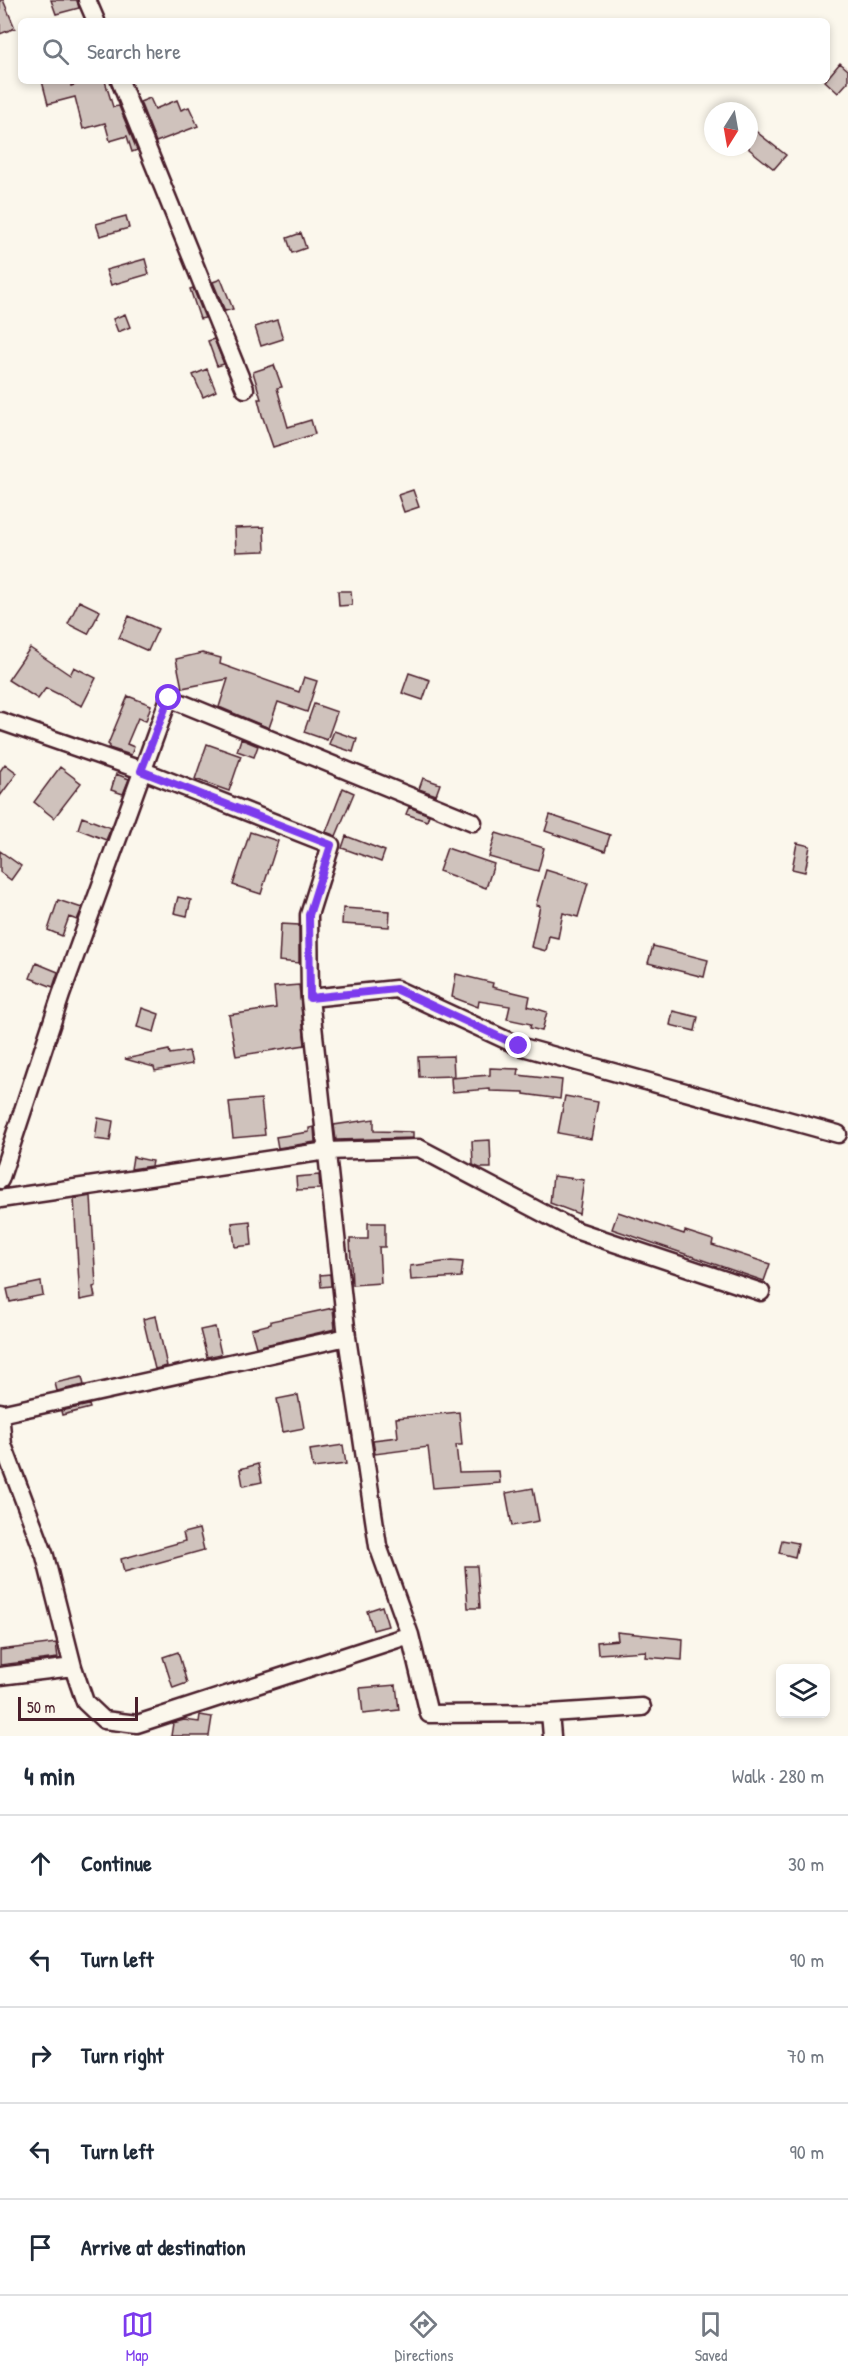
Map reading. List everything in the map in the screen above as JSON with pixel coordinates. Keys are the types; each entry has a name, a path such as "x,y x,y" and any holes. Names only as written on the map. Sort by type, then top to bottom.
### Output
{"street":[{"path":"87,0 95,18"},
{"path":"121,84 245,389"},
{"path":"0,1180 61,995 169,698 472,822"},
{"path":"0,721 141,771 331,845 309,915 310,998 347,1336 378,1545 410,1635 429,1714 550,1713 642,1707"},
{"path":"310,998 396,989 519,1046 838,1134"},
{"path":"0,1199 327,1151 419,1148 575,1230 760,1292"},
{"path":"347,1336 0,1413 3,1446 45,1556 73,1667 85,1702 104,1720 134,1730 410,1635"},
{"path":"0,1676 73,1667"},
{"path":"550,1713 552,1736"}],"building":[{"path":"0,0 3,0 15,28 0,34"},
{"path":"51,0 77,0 79,8 56,14"},
{"path":"840,63 848,70 848,82 838,93 828,84 830,75"},
{"path":"43,84 71,84 71,86 106,84 113,107 119,106 137,150 132,152 127,136 110,141 105,123 83,129 75,97 48,104"},
{"path":"150,98 155,109 177,100 181,110 189,107 198,126 156,142 140,102"},
{"path":"758,133 786,155 774,169 758,156"},
{"path":"126,216 129,228 100,236 96,224"},
{"path":"301,233 306,248 292,253 287,238"},
{"path":"145,259 149,274 111,285 106,270"},
{"path":"221,279 233,309 225,311 213,282"},
{"path":"193,288 205,318 200,319 190,289"},
{"path":"125,314 130,327 118,332 113,319"},
{"path":"277,320 283,339 261,346 255,327"},
{"path":"214,339 224,364 217,366 208,341"},
{"path":"274,365 282,387 277,388 288,427 311,420 315,434 273,447 262,415 258,399 261,399 253,372"},
{"path":"207,369 216,391 203,397 193,375"},
{"path":"413,490 419,507 404,512 398,495"},
{"path":"264,527 265,551 236,552 235,528"},
{"path":"338,591 351,591 352,605 339,606"},
{"path":"79,601 100,611 88,634 68,624"},
{"path":"129,616 158,629 148,651 119,638"},
{"path":"30,648 70,675 74,667 96,678 82,706 46,688 38,699 8,680"},
{"path":"202,653 221,658 220,664 299,692 304,677 317,681 307,712 278,702 269,728 219,707 228,679 182,688 176,659"},
{"path":"409,673 430,680 423,700 402,693"},
{"path":"128,696 151,705 146,721 138,718 127,744 134,747 131,755 109,748 108,744"},
{"path":"314,704 337,712 327,740 304,732"},
{"path":"334,731 357,739 353,752 329,744"},
{"path":"241,739 258,746 254,757 237,751"},
{"path":"207,744 241,756 229,791 195,779"},
{"path":"5,764 17,773 0,796 0,771"},
{"path":"60,767 81,783 54,818 34,802"},
{"path":"116,774 129,779 123,794 111,790"},
{"path":"423,778 440,784 436,795 419,789"},
{"path":"343,788 354,793 336,836 326,832"},
{"path":"409,807 429,815 427,821 406,814"},
{"path":"550,815 610,835 605,851 545,831"},
{"path":"82,817 111,828 106,840 78,829"},
{"path":"250,832 278,841 261,894 233,885"},
{"path":"496,833 544,848 538,871 489,857"},
{"path":"346,836 385,851 381,862 342,848"},
{"path":"797,843 810,846 805,872 792,869"},
{"path":"447,848 494,864 486,888 439,871"},
{"path":"0,851 21,866 11,880 0,872"},
{"path":"546,870 588,883 578,917 563,913 558,938 549,936 546,951 531,947 540,906 536,905"},
{"path":"178,897 191,900 187,916 174,913"},
{"path":"58,900 82,908 77,920 69,917 62,936 48,930"},
{"path":"343,908 390,911 389,927 342,924"},
{"path":"281,924 299,925 299,963 279,961"},
{"path":"653,946 708,960 704,977 648,963"},
{"path":"36,963 58,972 53,987 30,978"},
{"path":"456,974 493,983 492,987 530,996 528,1006 547,1012 542,1031 530,1028 531,1024 507,1019 510,1006 479,1001 478,1007 452,997"},
{"path":"299,985 305,1045 236,1056 229,1015 276,1008 274,987"},
{"path":"142,1008 159,1014 154,1032 137,1027"},
{"path":"673,1011 698,1017 695,1031 670,1025"},
{"path":"169,1050 170,1054 189,1051 192,1064 155,1071 154,1067 125,1059"},
{"path":"453,1056 454,1076 419,1077 418,1057"},
{"path":"490,1068 519,1069 518,1075 562,1080 560,1099 524,1094 524,1092 490,1091 490,1089 452,1092 451,1078 490,1075"},
{"path":"565,1096 598,1102 591,1139 558,1133"},
{"path":"261,1099 265,1135 233,1138 229,1102"},
{"path":"98,1118 113,1121 110,1141 95,1139"},
{"path":"374,1119 374,1131 413,1132 413,1138 336,1140 334,1125"},
{"path":"314,1127 315,1142 278,1148 276,1137 309,1132 309,1128"},
{"path":"490,1140 491,1168 480,1168 473,1165 472,1141"},
{"path":"133,1157 152,1161 151,1166 131,1169"},
{"path":"319,1175 320,1189 297,1190 296,1177"},
{"path":"553,1176 584,1180 579,1214 550,1203"},
{"path":"91,1196 95,1297 80,1300 74,1199"},
{"path":"618,1212 684,1234 685,1231 713,1240 712,1245 770,1264 764,1281 612,1229"},
{"path":"250,1221 252,1245 235,1247 232,1223"},
{"path":"368,1223 385,1223 385,1247 379,1247 381,1283 352,1285 350,1239 368,1239"},
{"path":"451,1261 463,1262 461,1277 411,1280 410,1266"},
{"path":"330,1274 331,1286 321,1287 320,1275"},
{"path":"41,1282 43,1295 10,1302 7,1289"},
{"path":"333,1308 335,1329 256,1347 251,1329 271,1324 271,1321"},
{"path":"156,1316 167,1366 155,1369 143,1319"},
{"path":"215,1327 221,1354 207,1357 200,1330"},
{"path":"82,1377 84,1385 57,1391 55,1383"},
{"path":"298,1395 304,1428 283,1432 277,1399"},
{"path":"89,1405 90,1408 62,1415 61,1411"},
{"path":"459,1412 462,1445 456,1445 459,1472 499,1471 500,1483 433,1488 428,1447 375,1454 373,1440 398,1437 396,1418"},
{"path":"343,1445 346,1464 313,1468 310,1450"},
{"path":"258,1464 262,1482 243,1486 240,1469"},
{"path":"533,1488 539,1521 512,1526 506,1493"},
{"path":"199,1529 204,1550 124,1572 121,1559 185,1541 183,1533"},
{"path":"782,1540 798,1543 795,1557 779,1553"},
{"path":"465,1566 477,1566 480,1608 468,1608"},
{"path":"382,1606 388,1626 373,1630 367,1611"},
{"path":"617,1632 683,1639 682,1660 645,1657 646,1651 598,1654 597,1642 618,1640"},
{"path":"56,1643 58,1658 0,1665 0,1650"},
{"path":"178,1652 187,1683 173,1688 163,1657"},
{"path":"396,1685 399,1710 363,1714 360,1688"},
{"path":"200,1715 212,1717 209,1736 171,1736 173,1723 184,1720 199,1722"}],"route":[{"path":"169,698 141,771 331,845 309,915 310,998 396,989 519,1046"}]}
